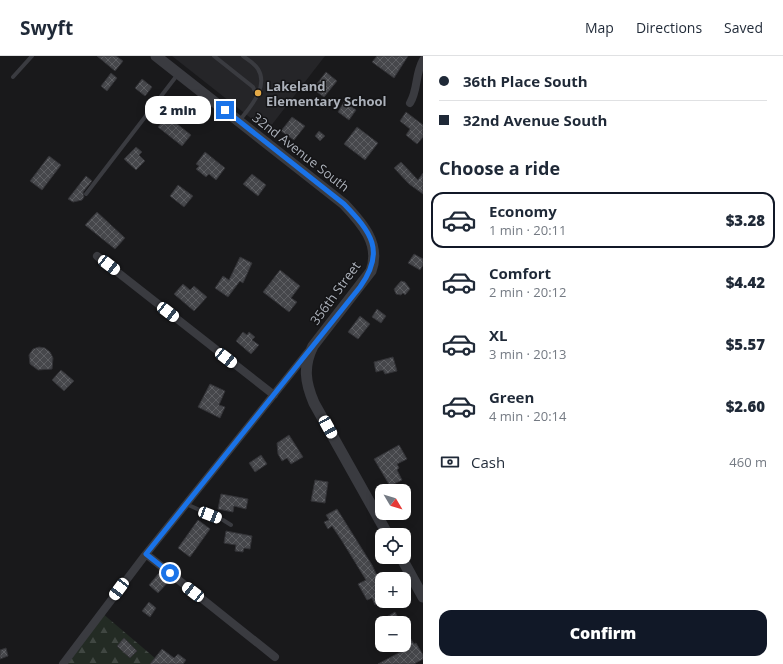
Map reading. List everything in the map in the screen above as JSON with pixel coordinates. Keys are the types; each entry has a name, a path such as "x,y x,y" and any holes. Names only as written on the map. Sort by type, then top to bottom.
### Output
{"street":[{"name":"32nd Avenue South","path":"156,56 344,204 356,216 367,232"},
{"path":"410,103 415,89 418,69 423,60"},
{"name":"356th Street","path":"367,232 374,249 374,263 371,271 313,346 308,357 306,369 310,393 384,528"},
{"path":"97,256 274,395"},
{"path":"63,664 146,554 313,346"},
{"path":"146,554 275,657"},
{"path":"405,564 423,597"}],"lane":[{"path":"13,77 32,56"},
{"path":"214,56 253,87 257,96"},
{"path":"239,121 257,96 260,88 260,73 257,68 244,56"},
{"path":"86,194 178,74"},
{"path":"186,504 230,524"}],"shaded area":[{"name":"Lakeland Elementary School","path":"172,56 325,56 267,131"}],"green space":[{"path":"102,613 162,664 61,664"}],"building":[{"path":"97,56 116,56 123,61 115,71"},
{"path":"377,56 408,56 394,78 372,62"},
{"path":"326,72 337,81 324,97 313,89"},
{"path":"111,73 117,78 107,91 101,86"},
{"path":"142,79 152,87 145,96 135,88"},
{"path":"344,102 356,110 349,120 338,112"},
{"path":"406,112 423,125 423,137 417,144 406,135 410,129 400,121"},
{"path":"167,116 191,135 182,146 158,127"},
{"path":"292,117 305,126 294,140 281,131"},
{"path":"357,127 378,143 365,160 344,144"},
{"path":"319,131 325,136 320,141 315,136"},
{"path":"136,147 142,152 139,155 145,161 136,170 124,159"},
{"path":"205,152 225,168 216,180 209,174 206,177 196,169 199,166 196,164"},
{"path":"49,156 61,165 42,190 30,181"},
{"path":"401,162 418,180 423,173 423,194 409,184 394,168"},
{"path":"252,174 266,185 258,196 243,184"},
{"path":"86,176 92,181 83,192 84,197 82,200 73,202 68,199"},
{"path":"178,185 193,196 184,207 170,196"},
{"path":"97,212 125,238 115,249 85,225"},
{"path":"414,254 423,259 423,265 420,270 408,263"},
{"path":"240,257 252,263 243,283 240,281 228,297 215,288 223,276 229,280"},
{"path":"280,270 300,286 291,298 297,302 289,312 263,292"},
{"path":"401,281 405,282 410,289 405,295 403,293 401,295 396,294 394,289"},
{"path":"183,284 190,290 194,286 207,297 194,311 174,294"},
{"path":"377,309 386,316 381,323 372,317"},
{"path":"360,316 370,324 358,339 348,332"},
{"path":"243,332 247,335 249,332 255,337 252,340 259,345 251,354 236,341"},
{"path":"39,347 45,348 50,352 53,358 52,369 38,370 30,364 29,355 33,349"},
{"path":"393,357 397,371 385,374 383,370 376,372 374,362"},
{"path":"61,370 74,381 64,391 52,380"},
{"path":"210,384 225,391 219,405 225,407 220,418 198,407"},
{"path":"289,435 303,457 291,464 287,458 282,461 278,454 277,443"},
{"path":"399,445 407,459 397,464 399,468 397,470 402,480 394,484 389,484 374,459"},
{"path":"261,455 267,464 255,472 249,463"},
{"path":"315,480 328,482 325,503 311,501"},
{"path":"221,494 248,499 246,509 234,506 233,512 218,509"},
{"path":"337,509 372,565 375,572 375,605 372,598 367,600 358,584 366,580 332,526 328,529 324,522 329,520 326,515"},
{"path":"198,520 210,529 190,557 178,548"},
{"path":"226,531 252,536 250,549 244,548 243,552 235,551 236,545 224,543"},
{"path":"159,573 169,581 158,593 149,585"},
{"path":"149,602 156,608 150,617 142,611"},
{"path":"395,612 397,616 388,616"},
{"path":"124,638 137,651 130,658 117,646"},
{"path":"411,639 414,644 416,643 423,655 423,659 414,664 378,664 400,652 411,652"},
{"path":"6,648 8,656 0,659 0,650"},
{"path":"162,649 174,658 178,654 186,660 183,664 150,664"}],"place":[{"name":"Lakeland Elementary School","path":"258,93"}],"route":[{"path":"170,573 146,554 360,287 371,271 374,263 374,249 371,241 367,232 356,216 333,195 225,110"}]}
